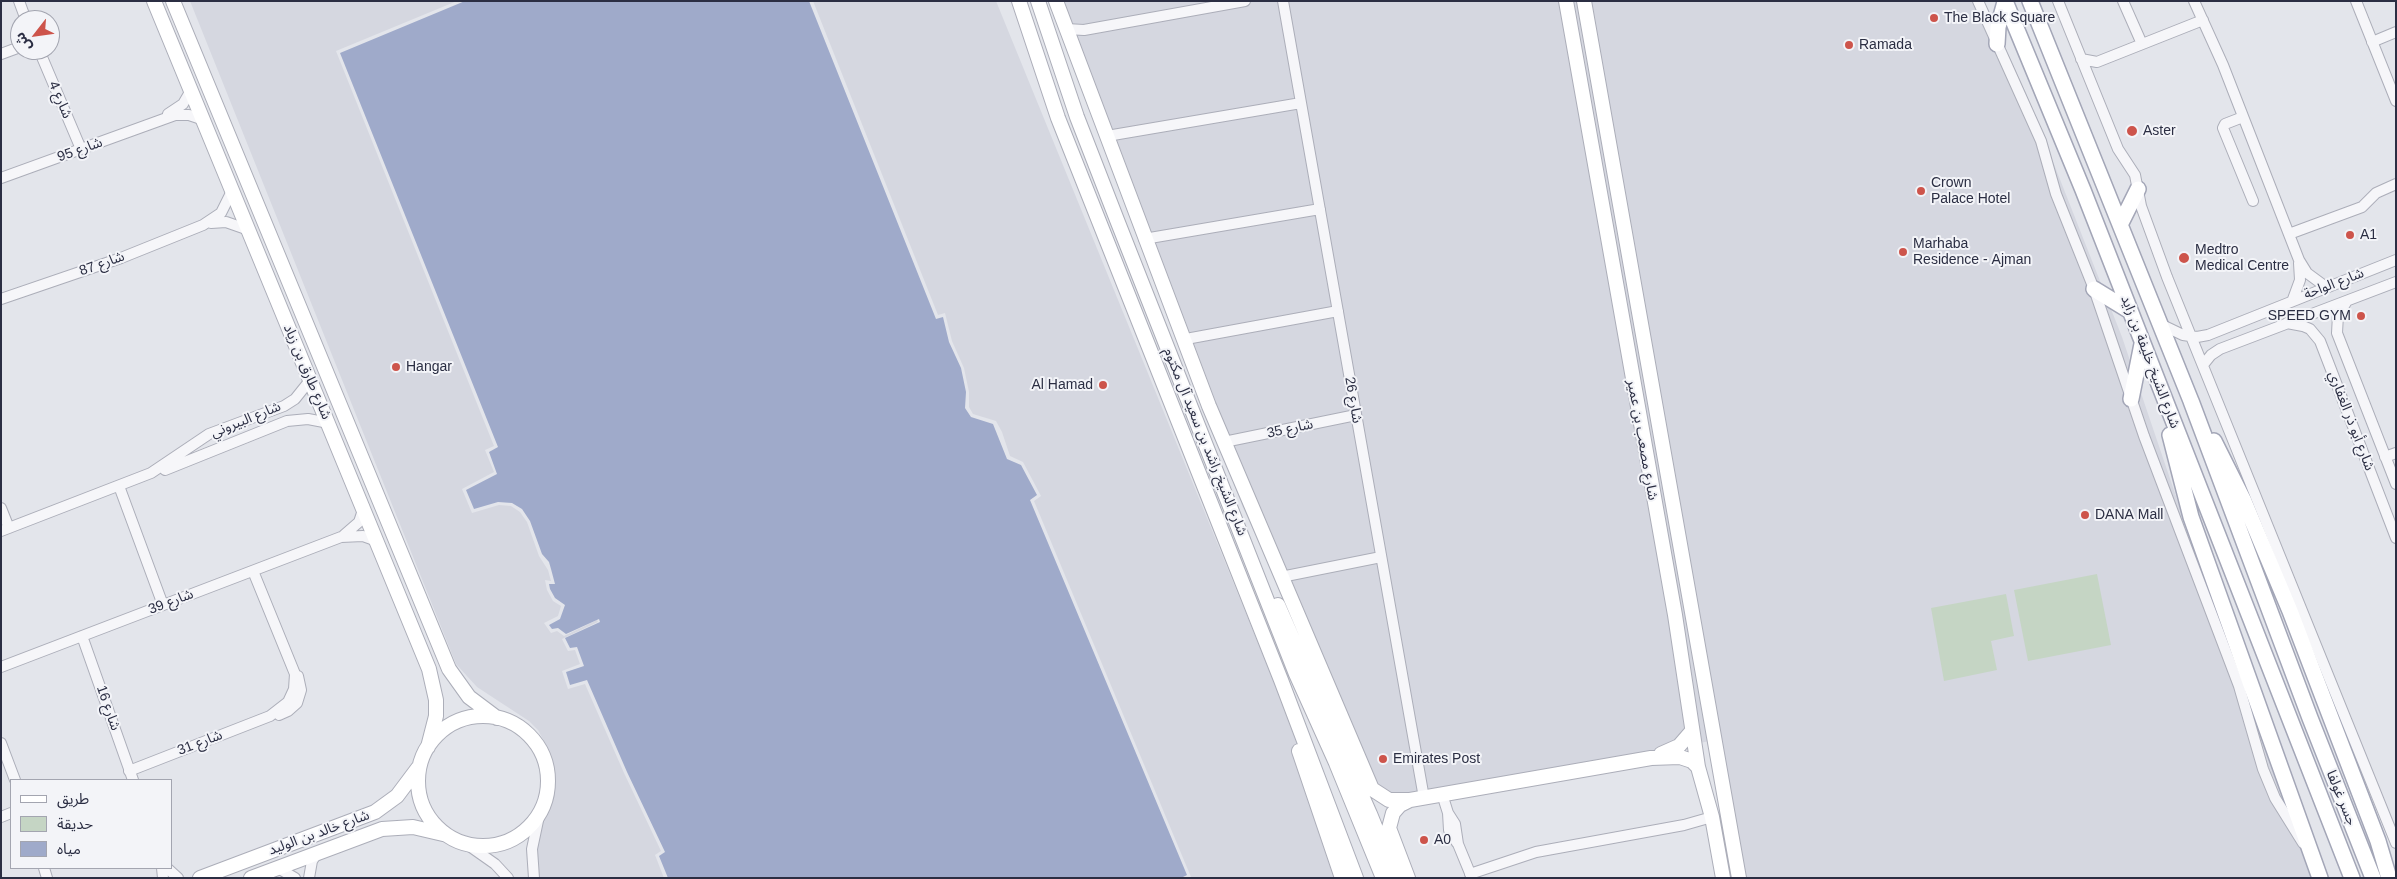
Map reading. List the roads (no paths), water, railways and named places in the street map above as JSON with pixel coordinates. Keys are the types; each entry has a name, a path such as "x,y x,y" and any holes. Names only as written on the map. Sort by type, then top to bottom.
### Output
{"main road":[{"name":"شارع طارق بن زياد","path":"154,1 231,193 378,541 434,684 436,716 428,746"},
{"name":"شارع طارق بن زياد","path":"173,1 449,669 469,697 497,718"},
{"name":"شارع الشيخ راشد بن سعيد آل مكتوم","path":"1019,1 1058,118 1281,680 1356,878"},
{"name":"شارع الشيخ راشد بن سعيد آل مكتوم","path":"1038,1 1077,117 1296,674 1336,763 1383,878"},
{"path":"1056,1 1144,239 1186,339 1224,442 1372,789 1389,800 1417,799 1651,758 1680,757 1692,761 1698,767"},
{"name":"شارع مصعب بن عمير","path":"1566,1 1675,615 1698,767 1713,820 1723,878"},
{"name":"شارع مصعب بن عمير","path":"1584,1 1739,878"},
{"name":"شارع الشيخ خليفة بن زايد","path":"2030,1 2191,401 2310,718"},
{"path":"1997,44 1998,28 2005,2"},
{"name":"شارع الشيخ خليفة بن زايد","path":"2005,2 2083,190 2292,725"},
{"path":"201,119 218,113"},
{"path":"1077,117 1107,136"},
{"path":"2121,224 2138,189"},
{"path":"2094,289 2130,311"},
{"path":"2131,399 2142,344"},
{"path":"2191,401 2231,474 2290,611 2378,841 2389,878"},
{"path":"2166,404 2176,461 2188,508 2319,872"},
{"path":"1225,493 1237,472"},
{"path":"1263,588 1277,603 1287,623 1396,878"},
{"path":"2290,611 2295,591"},
{"path":"1287,623 1307,636"},
{"path":"2231,664 2248,678"},
{"path":"1281,680 1290,722 1342,878"},
{"path":"477,716 497,718 518,726 527,733 541,751 545,762 548,784 547,795 539,816 520,836 508,842 481,847 468,845 444,834 429,817 420,797 418,780 420,763 428,746 441,732 458,721 477,716"},
{"name":"جسر غولفا","path":"2310,718 2373,878"},
{"name":"جسر غولفا","path":"2292,725 2352,878"},
{"path":"1651,758 1673,750 1682,744 1692,731"},
{"path":"2345,755 2351,736"},
{"name":"شارع خالد بن الوليد","path":"200,878 227,873 375,812 397,796 406,786 420,763"},
{"path":"1408,878 1389,828 1390,817 1396,808 1417,799"},
{"name":"شارع خالد بن الوليد","path":"251,878 382,829 413,828 444,834"},
{"path":"2378,841 2396,872"}],"street":[{"path":"1066,30 1084,30 1245,1"},
{"name":"شارع 26","path":"1283,1 1381,557 1417,799"},
{"path":"1978,1 2039,135 2056,194 2094,289 2131,399 2231,664 2269,784 2283,812 2319,872"},
{"path":"2058,1 2118,149 2135,175 2143,212 2191,336 2295,591 2351,736 2396,842"},
{"path":"2123,1 2142,44"},
{"path":"2194,1 2243,116 2299,260 2307,273 2326,287"},
{"path":"2356,1 2396,101"},
{"path":"2081,59 2097,62 2203,20"},
{"path":"2372,42 2396,32"},
{"name":"شارع 4","path":"43,60 81,149"},
{"name":"شارع 95","path":"159,120 179,107 190,92"},
{"path":"1107,136 1301,104"},
{"name":"شارع 95","path":"1,178 159,120 180,114 201,119"},
{"path":"2243,116 2225,124 2224,128 2253,201"},
{"path":"2289,234 2362,207 2376,193 2396,184"},
{"name":"شارع 87","path":"1,299 121,258 202,225 222,213 231,193"},
{"path":"1144,239 1320,209"},
{"name":"شارع 87","path":"202,225 226,222 246,229"},
{"path":"2293,299 2300,280 2299,260"},
{"name":"شارع الواحة","path":"2160,324 2183,335 2208,335 2293,299 2396,260"},
{"name":"شارع الواحة","path":"2203,365 2215,352 2396,282"},
{"name":"شارع أبو ذر الغفاري","path":"2347,301 2341,307 2336,324 2337,333 2396,484"},
{"path":"1186,339 1338,311"},
{"path":"2252,317 2248,328 2251,332 2259,334"},
{"name":"شارع أبو ذر الغفاري","path":"2287,323 2295,323 2310,329 2320,341 2396,538"},
{"path":"2327,358 2334,352 2343,352"},
{"name":"شارع البيروني","path":"151,473 214,432 284,406 295,399 311,379"},
{"name":"شارع 35","path":"1224,442 1356,415"},
{"name":"شارع البيروني","path":"5,529 151,473 180,465 287,421 308,419 329,423"},
{"path":"2385,458 2396,453"},
{"path":"119,486 163,605"},
{"name":"شارع 39","path":"341,537 354,528 364,507"},
{"path":"1,508 5,529"},
{"name":"شارع 39","path":"1,667 341,537 356,535 378,541"},
{"path":"1281,577 1381,557"},
{"name":"شارع 31","path":"131,776 270,716 284,707 292,695 295,682 293,667 253,571"},
{"name":"شارع 16","path":"82,636 131,776"},
{"path":"1,743 15,779"},
{"path":"1442,794 1448,813 1449,830 1458,844 1471,876 1536,852 1713,820"},
{"path":"534,878 532,849 539,816"},
{"path":"468,845 495,864 508,878"},
{"path":"309,878 312,861 317,853"},
{"path":"278,868 295,878"},
{"path":"169,869 178,878"}],"water":[{"path":"465,1 809,1 936,319 943,317 949,342 961,368 966,392 965,408 971,417 993,424 1007,459 1021,465 1037,495 1030,500 1187,875 1181,878 668,878 659,856 665,852 627,772 587,680 570,685 566,672 584,666 577,647 570,648 565,638 600,622 599,619 566,634 558,628 552,629 549,625 560,619 565,605 555,598 550,589 549,584 555,584 549,562 542,554 530,521 522,509 512,503 498,502 474,509 466,490 497,474 489,452 498,447 340,53"}],"place":[{"name":"The Black Square","path":"1934,18"},
{"name":"Ramada","path":"1849,45"},
{"name":"Aster","path":"2132,131"},
{"name":"Crown Palace Hotel","path":"1921,191"},
{"name":"A1","path":"2350,235"},
{"name":"Marhaba Residence - Ajman","path":"1903,252"},
{"name":"Medtro Medical Centre","path":"2184,258"},
{"name":"SPEED GYM","path":"2361,316"},
{"name":"Hangar","path":"396,367"},
{"name":"Al Hamad","path":"1103,385"},
{"name":"DANA Mall","path":"2085,515"},
{"name":"Emirates Post","path":"1383,759"},
{"name":"A0","path":"1424,840"}]}
